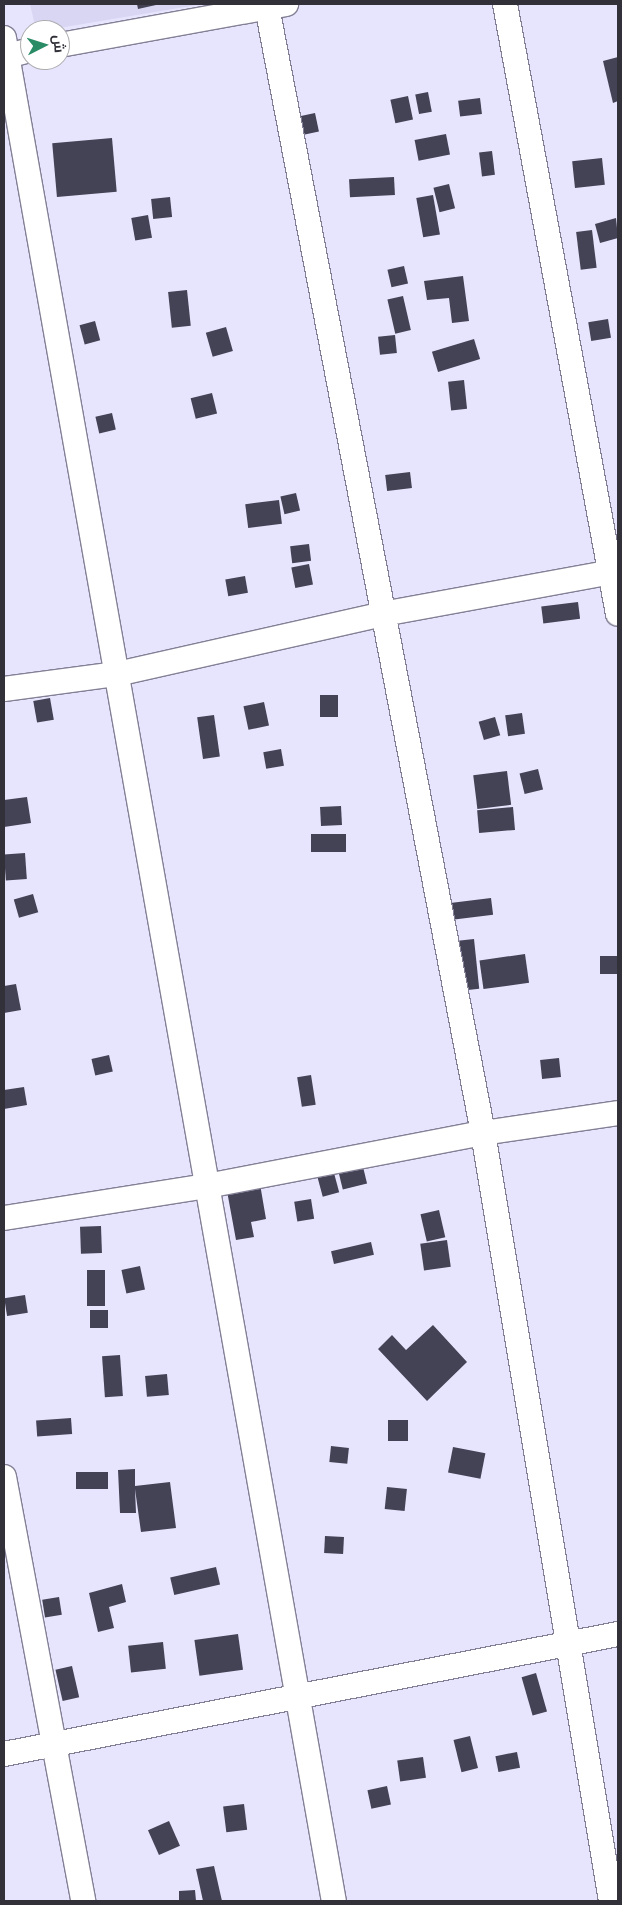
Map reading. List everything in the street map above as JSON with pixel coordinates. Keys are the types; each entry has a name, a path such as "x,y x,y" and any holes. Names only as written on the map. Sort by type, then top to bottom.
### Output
{"street":[{"path":"505,4 614,572 618,614"},
{"path":"70,43 276,6 383,614 483,1133 611,1901"},
{"path":"20,50 5,50 334,1901"},
{"path":"4,689 117,674 383,614 614,572"},
{"path":"4,1218 207,1186 483,1133 618,1113"},
{"path":"4,1477 83,1901"},
{"path":"4,1754 568,1642 618,1634"}],"shaded area":[{"path":"30,4 203,4 70,26 70,20 34,20"}],"building":[{"path":"137,4 156,4 156,5 138,9"},
{"path":"618,57 618,101 613,103 603,61"},
{"path":"428,92 432,112 419,114 415,94"},
{"path":"408,96 413,119 395,123 390,100"},
{"path":"480,98 482,114 460,117 458,101"},
{"path":"315,113 319,132 301,135 297,117"},
{"path":"446,134 450,155 419,161 415,140"},
{"path":"112,138 117,192 57,197 52,143"},
{"path":"492,151 495,175 482,176 479,153"},
{"path":"602,158 605,185 575,188 572,161"},
{"path":"394,177 395,195 350,197 349,179"},
{"path":"449,184 455,208 440,212 433,188"},
{"path":"433,195 440,234 423,237 416,198"},
{"path":"170,197 172,217 153,219 151,199"},
{"path":"148,215 152,238 135,241 131,218"},
{"path":"616,218 618,238 600,243 595,224"},
{"path":"592,230 597,268 581,270 576,232"},
{"path":"404,266 408,284 391,287 387,270"},
{"path":"463,276 469,321 452,323 449,298 427,300 424,281"},
{"path":"187,290 191,326 172,328 168,292"},
{"path":"403,296 411,330 395,334 387,300"},
{"path":"608,319 611,338 591,341 588,322"},
{"path":"95,321 100,340 85,344 80,325"},
{"path":"226,327 233,351 213,357 206,333"},
{"path":"395,335 397,353 380,355 378,337"},
{"path":"474,339 480,359 438,372 432,352"},
{"path":"464,380 467,409 451,411 448,382"},
{"path":"212,393 217,413 196,419 191,398"},
{"path":"112,413 116,430 99,433 95,417"},
{"path":"410,472 412,488 387,491 385,475"},
{"path":"296,493 300,511 284,514 280,497"},
{"path":"279,500 282,524 248,528 245,504"},
{"path":"309,544 311,561 292,563 290,546"},
{"path":"309,564 313,585 295,588 291,567"},
{"path":"245,576 248,593 228,596 225,579"},
{"path":"578,602 580,619 543,623 541,607"},
{"path":"320,695 338,695 338,717 320,717"},
{"path":"50,698 54,720 37,723 33,701"},
{"path":"264,702 269,725 248,730 243,706"},
{"path":"522,713 525,734 508,736 505,715"},
{"path":"214,715 220,757 203,759 197,717"},
{"path":"495,717 500,735 484,740 479,722"},
{"path":"281,749 284,766 266,769 263,752"},
{"path":"538,769 543,789 525,794 520,774"},
{"path":"507,771 511,805 477,809 473,775"},
{"path":"27,797 31,823 4,827 4,800"},
{"path":"341,806 342,825 321,826 320,807"},
{"path":"513,807 515,830 479,833 477,810"},
{"path":"311,834 346,834 346,852 311,852"},
{"path":"25,853 27,879 6,880 4,854"},
{"path":"33,894 38,912 19,918 14,900"},
{"path":"491,898 493,915 450,920 448,903"},
{"path":"474,939 479,989 463,990 458,941"},
{"path":"525,954 529,983 483,989 479,960"},
{"path":"600,956 618,956 618,974 600,974"},
{"path":"16,984 21,1010 4,1013 4,986"},
{"path":"109,1055 113,1072 95,1076 91,1059"},
{"path":"559,1058 561,1077 542,1079 540,1060"},
{"path":"311,1075 316,1105 302,1107 297,1077"},
{"path":"24,1087 27,1105 4,1109 4,1090"},
{"path":"362,1163 367,1183 343,1189 338,1169"},
{"path":"334,1173 339,1192 323,1197 318,1177"},
{"path":"260,1184 266,1219 251,1222 254,1237 236,1240 227,1191"},
{"path":"311,1199 314,1219 297,1221 294,1202"},
{"path":"439,1210 445,1237 427,1242 420,1214"},
{"path":"101,1226 102,1253 81,1254 80,1227"},
{"path":"447,1240 451,1267 424,1270 420,1244"},
{"path":"371,1242 374,1255 334,1264 331,1251"},
{"path":"140,1266 145,1289 126,1293 121,1270"},
{"path":"87,1270 105,1270 105,1306 87,1306"},
{"path":"25,1295 28,1313 7,1316 4,1298"},
{"path":"90,1310 108,1310 108,1328 90,1328"},
{"path":"433,1325 467,1362 427,1401 378,1349 392,1335 406,1350"},
{"path":"120,1355 123,1396 105,1397 102,1356"},
{"path":"167,1374 169,1395 147,1397 145,1376"},
{"path":"71,1418 72,1434 37,1436 36,1420"},
{"path":"388,1420 408,1420 408,1441 388,1441"},
{"path":"331,1446 349,1448 347,1464 329,1462"},
{"path":"453,1447 485,1453 480,1479 448,1473"},
{"path":"135,1469 135,1486 170,1482 176,1528 141,1532 135,1489 136,1513 120,1513 118,1470"},
{"path":"76,1472 108,1472 108,1489 76,1489"},
{"path":"387,1487 407,1489 405,1511 385,1509"},
{"path":"325,1536 344,1537 343,1554 324,1553"},
{"path":"216,1567 220,1585 174,1595 170,1578"},
{"path":"122,1584 126,1602 109,1607 114,1628 98,1632 89,1593"},
{"path":"59,1597 62,1615 45,1617 42,1600"},
{"path":"238,1634 243,1670 199,1676 194,1640"},
{"path":"163,1642 166,1669 131,1673 128,1646"},
{"path":"72,1666 79,1697 63,1701 55,1670"},
{"path":"536,1673 547,1711 533,1716 522,1677"},
{"path":"470,1736 478,1768 461,1772 454,1740"},
{"path":"517,1752 520,1768 498,1772 495,1756"},
{"path":"423,1757 426,1778 400,1781 397,1761"},
{"path":"387,1786 391,1805 371,1809 367,1790"},
{"path":"244,1804 247,1830 226,1832 223,1807"},
{"path":"169,1821 180,1846 159,1855 148,1830"},
{"path":"214,1866 222,1901 203,1901 196,1869"},
{"path":"195,1890 196,1901 179,1901 179,1891"}]}
